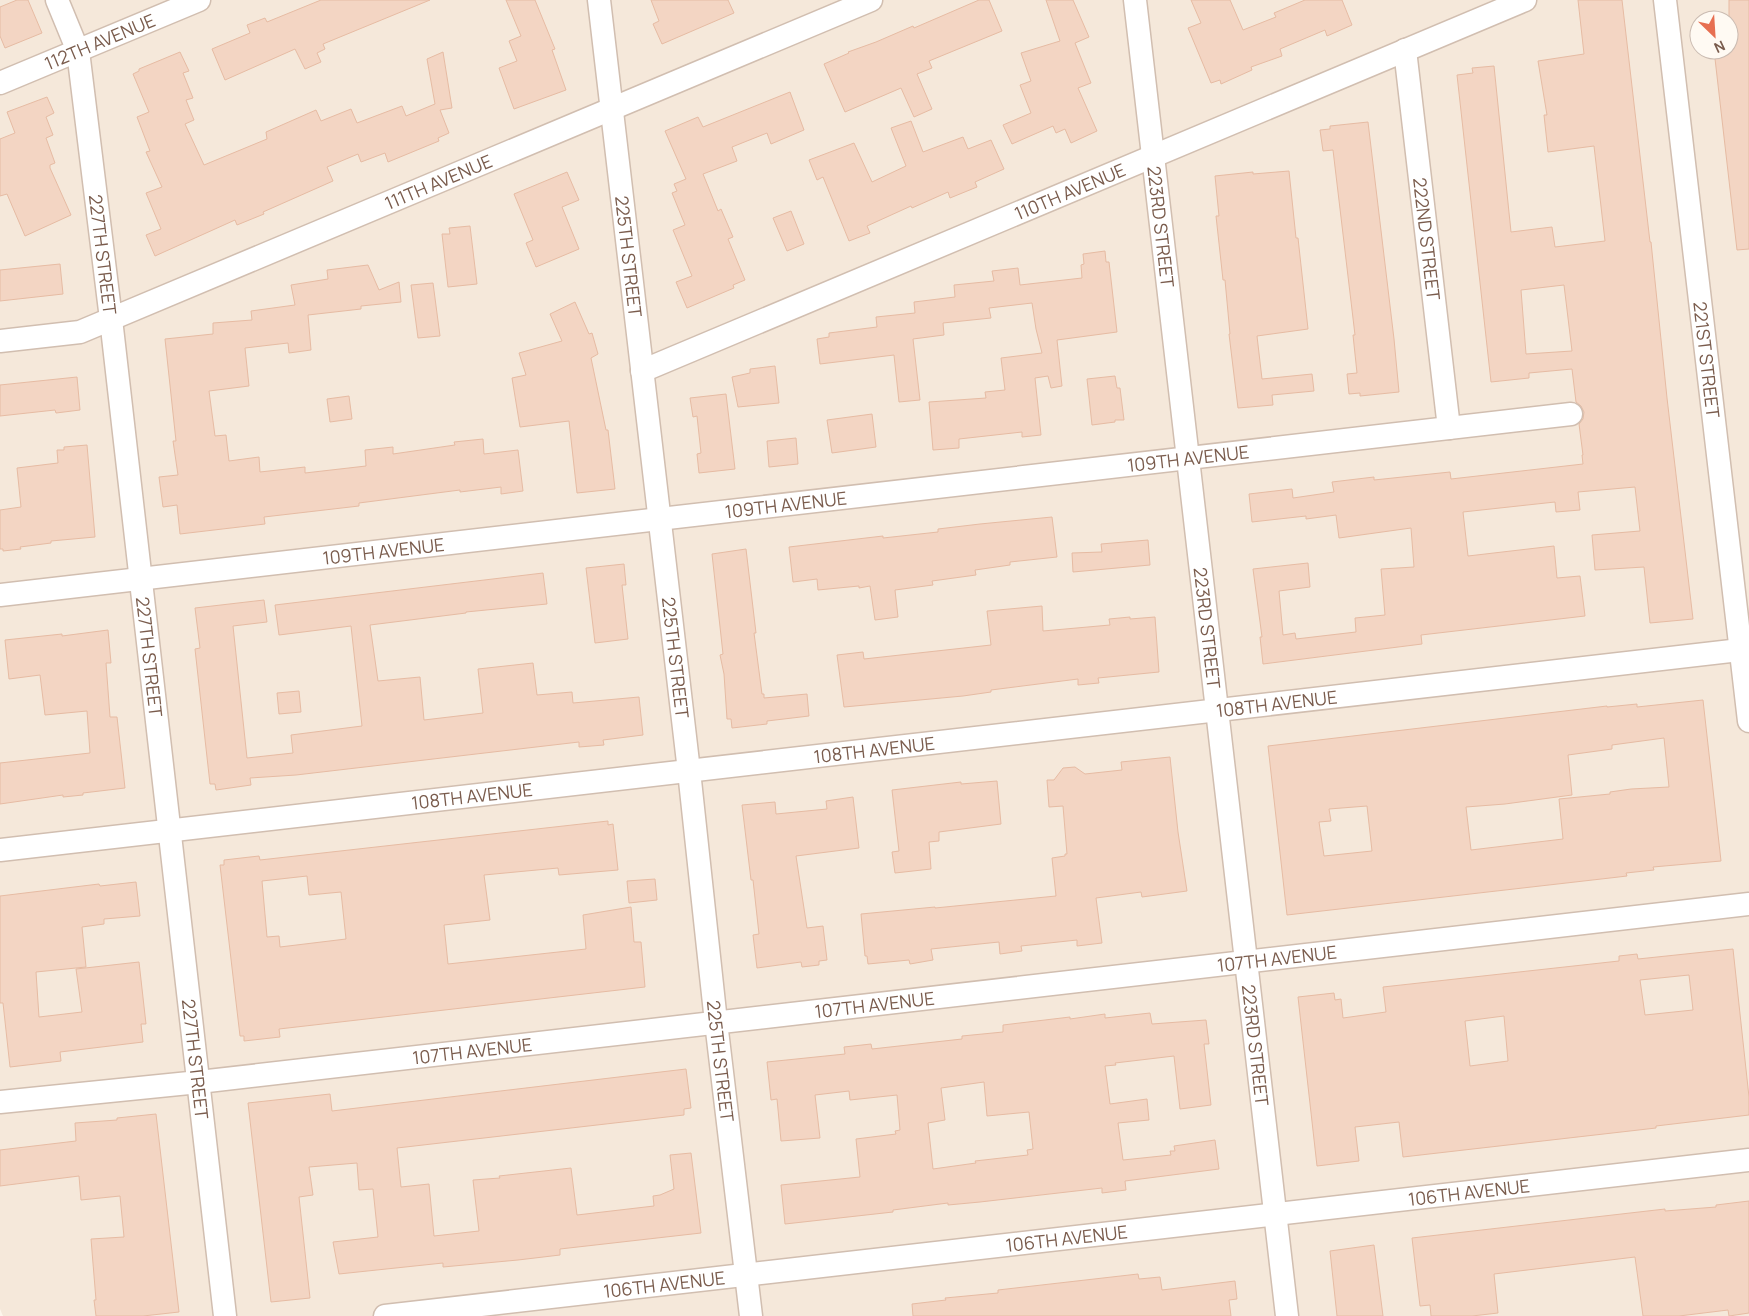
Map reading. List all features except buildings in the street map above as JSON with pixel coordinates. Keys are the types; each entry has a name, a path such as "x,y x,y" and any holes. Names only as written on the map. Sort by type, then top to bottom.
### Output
{"street":[{"name":"227TH STREET","path":"57,0 78,51 111,319 225,1316"},
{"name":"112TH AVENUE","path":"0,83 200,0"},
{"name":"225TH STREET","path":"599,0 689,771 716,1022 752,1316"},
{"name":"111TH AVENUE","path":"0,341 80,332 871,0"},
{"name":"223RD STREET","path":"1135,0 1287,1316"},
{"name":"110TH AVENUE","path":"642,372 1525,0"},
{"name":"221ST STREET","path":"1665,0 1745,649 1749,721"},
{"name":"222ND STREET","path":"1405,50 1449,428"},
{"name":"109TH AVENUE","path":"0,595 1571,414"},
{"name":"108TH AVENUE","path":"0,850 1745,649"},
{"name":"107TH AVENUE","path":"0,1102 199,1082 1749,904"},
{"name":"106TH AVENUE","path":"385,1316 1749,1160"}],"shaded area":[{"path":"0,0 1749,0 1749,1316 3,1316 0,1309"}]}
